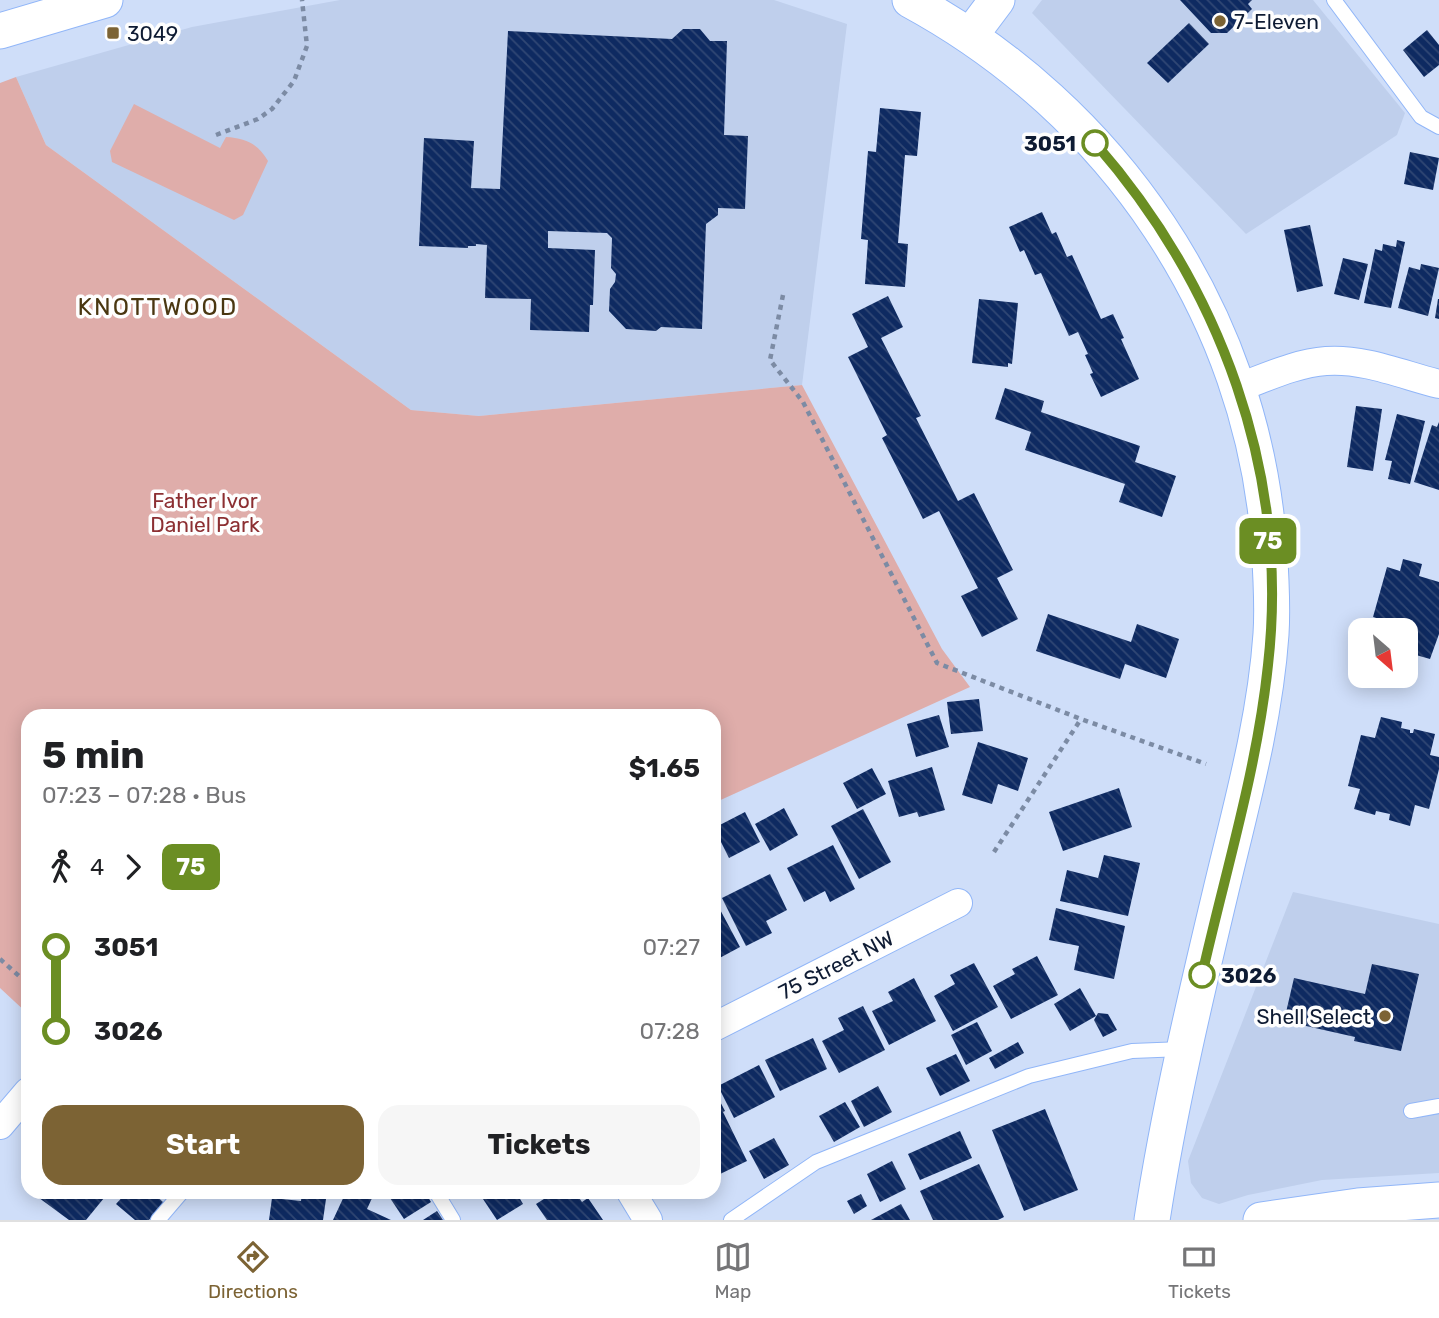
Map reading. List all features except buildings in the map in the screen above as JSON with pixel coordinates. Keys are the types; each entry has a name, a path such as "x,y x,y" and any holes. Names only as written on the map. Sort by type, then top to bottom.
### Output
{"street":[{"path":"0,31 104,0"},
{"path":"910,0 970,36 1056,103 1124,176 1184,265 1219,337 1249,426 1263,490 1272,596 1271,631 1259,728 1185,1049 1152,1220"},
{"path":"970,36 997,0"},
{"path":"1237,388 1307,364 1325,361 1358,363 1439,384"},
{"name":"75 Street NW","path":"721,1023 958,903"},
{"path":"0,1125 21,1100"},
{"path":"635,1199 648,1220"},
{"path":"1261,1220 1358,1206 1439,1200"}],"lane":[{"path":"1334,0 1421,117 1439,127"},
{"path":"731,1220 816,1161 1030,1076 1132,1051 1185,1049"},
{"path":"1411,1111 1439,1106"},
{"path":"158,1220 177,1199"},
{"path":"440,1199 453,1220"}],"path":[{"path":"216,135 258,119 278,103 294,81 307,46 302,0"},
{"path":"783,295 771,360 803,402 937,663 1206,764"},
{"path":"994,852 1081,719"},
{"path":"0,959 21,978"}],"shaded area":[{"path":"340,0 774,0 847,24 802,385 479,416 411,410 46,145 16,77 192,27"},
{"path":"1042,0 1313,0 1405,113 1397,135 1246,234 1032,13"},
{"path":"1293,892 1439,924 1439,1173 1322,1180 1248,1195 1219,1204 1202,1198 1191,1183 1188,1161"}],"green space":[{"name":"Father Ivor Daniel Park","path":"16,77 46,145 411,410 479,416 802,385 942,649 970,687 721,800 721,709 21,709 21,1008 0,988 0,83"},
{"path":"134,104 220,148 226,137 240,139 260,150 268,161 243,215 234,220 112,162 110,151"}],"bus line":[{"name":"75","path":"1095,143 1142,200 1184,265 1203,302 1228,360 1249,426 1263,490 1272,596 1268,667 1259,728 1202,975"}],"place":[{"name":"7-Eleven","path":"1220,21"},
{"name":"3049","path":"113,33"},
{"name":"3051","path":"1095,143"},
{"name":"3026","path":"1202,975"},
{"name":"Shell Select","path":"1385,1016"}],"district":[{"name":"KNOTTWOOD","path":"158,307"}]}
